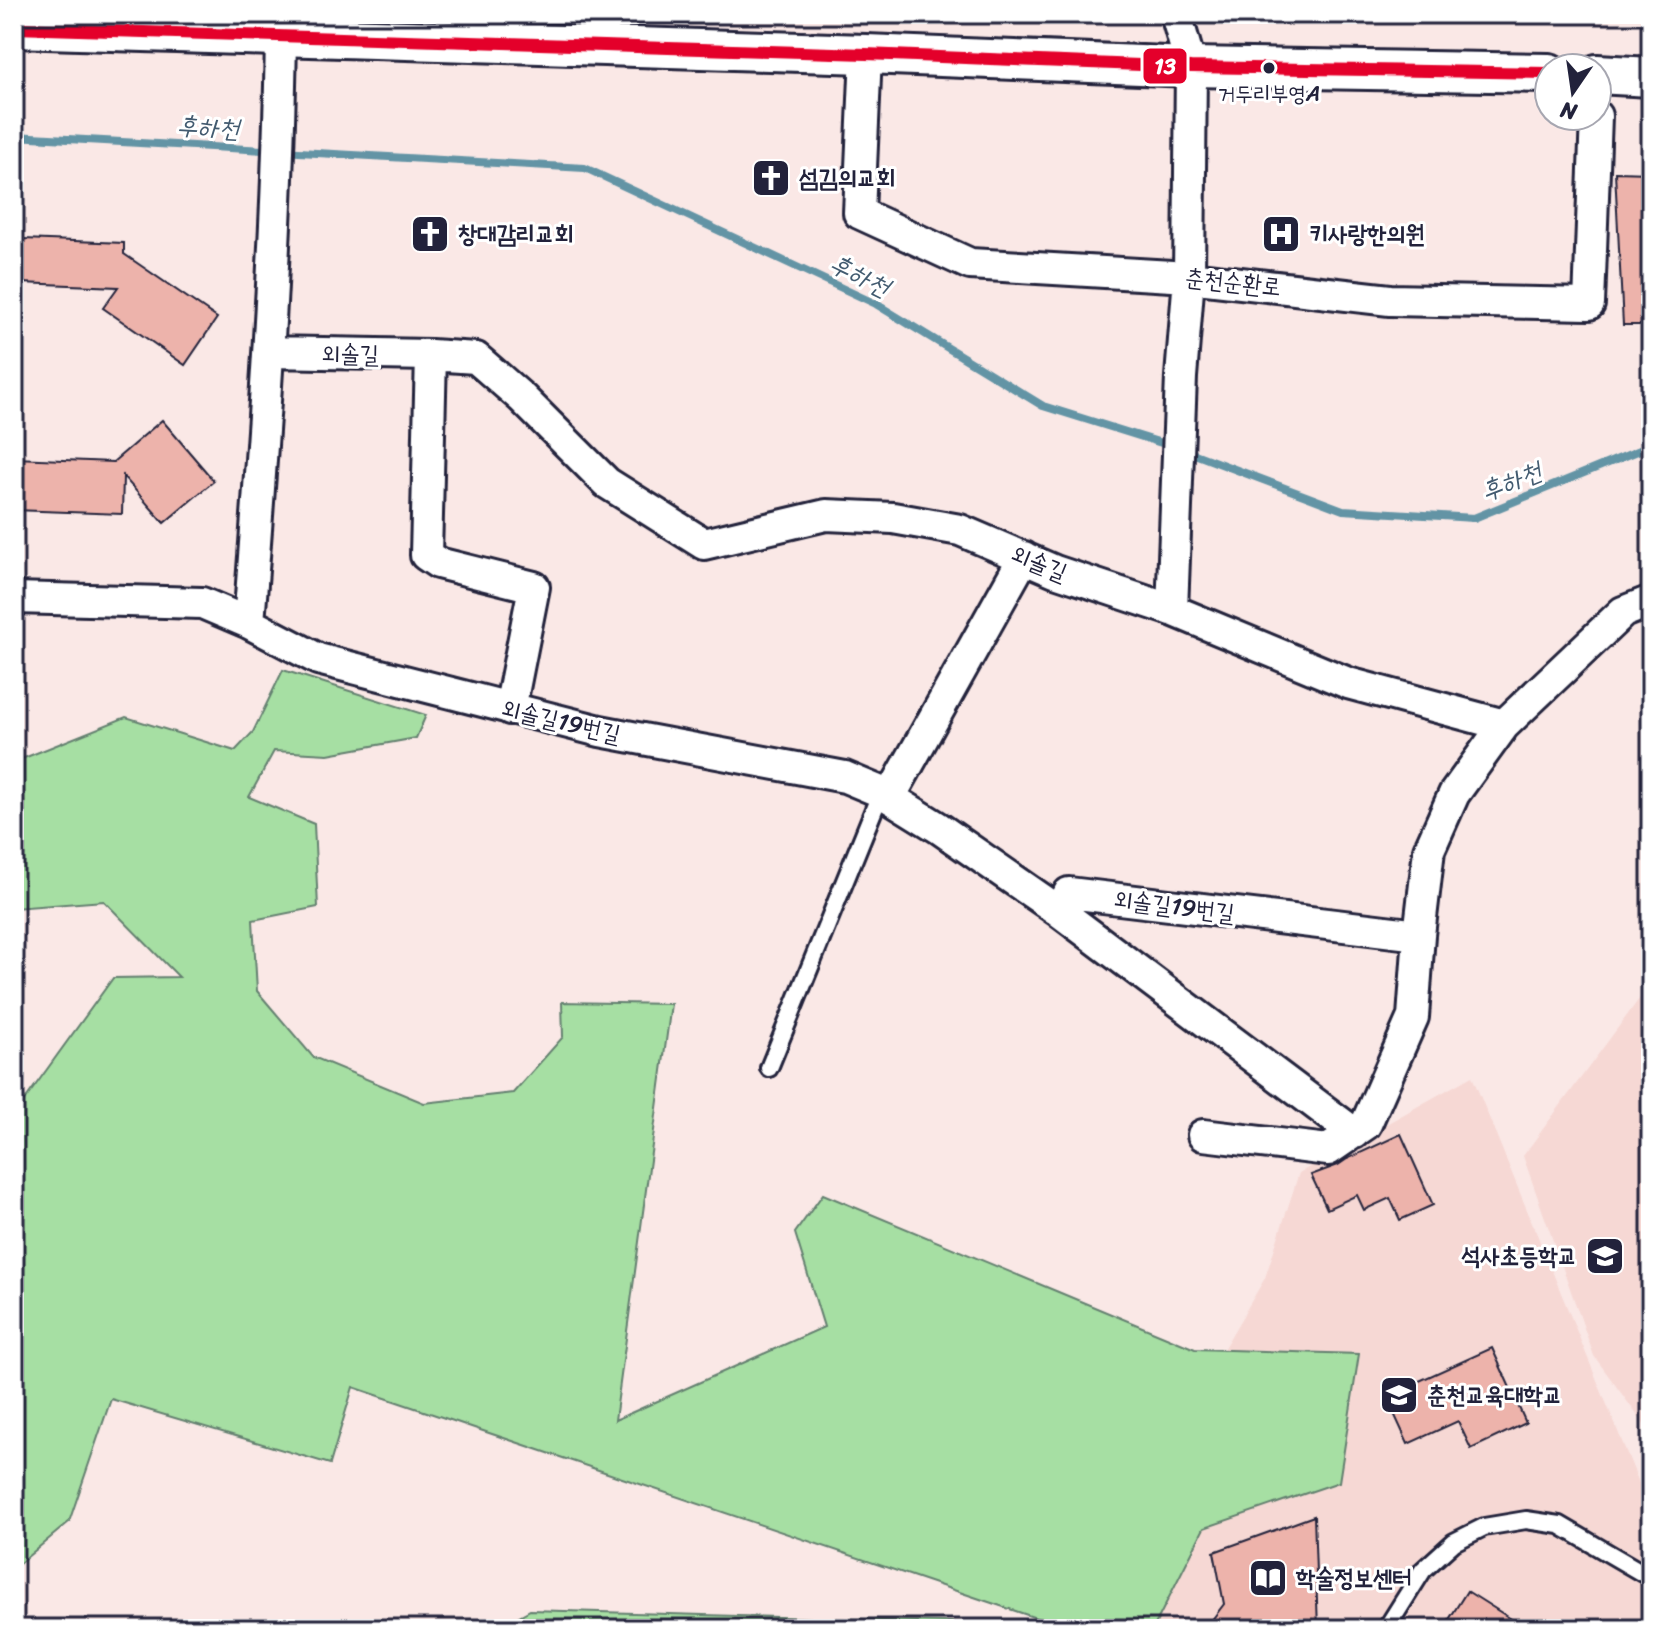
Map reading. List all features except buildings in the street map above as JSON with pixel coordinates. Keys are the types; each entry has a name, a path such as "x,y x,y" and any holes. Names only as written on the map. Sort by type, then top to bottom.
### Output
{"street":[{"path":"1172,610 1181,377 1189,277 1191,67 1176,14"},
{"path":"14,28 280,25 1191,67 1533,73"},
{"path":"249,623 278,190 280,25"},
{"name":"춘천순환로","path":"866,54 859,213 970,264 1189,277 1390,300 1589,304 1595,132"},
{"path":"1613,75 1651,77"},
{"name":"외솔길","path":"269,352 476,358 522,398 607,483 704,544 826,515 893,518 960,530 1055,571 1172,610 1348,683 1504,725"},
{"path":"431,355 426,555 438,563 534,587 510,709"},
{"path":"885,795 1024,557"},
{"name":"외솔길19번길","path":"14,598 202,603 249,623 318,659 600,731 845,777 885,795 939,828 1060,912 1069,893 1419,935"},
{"path":"1203,1135 1328,1150 1366,1124 1413,1017 1429,850 1454,794 1504,725 1623,612 1651,601"},
{"path":"1060,912 1354,1133"}],"lane":[{"path":"769,1068 885,795"},
{"path":"1386,1629 1423,1570 1454,1542 1484,1527 1526,1520 1560,1525 1651,1578"}],"shaded area":[{"name":"석사초등학교","path":"1651,983 1651,1434 1594,1356 1523,1156"},
{"name":"춘천교육대학교","path":"1472,1076 1651,1512 1651,1629 1059,1629 1265,1278 1299,1173"}],"green space":[{"path":"283,670 426,715 416,738 328,754 274,751 249,797 314,824 318,907 253,920 257,991 313,1057 424,1103 513,1093 563,1037 562,1002 671,1004 615,1420 824,1327 795,1233 823,1194 1195,1349 1359,1354 1339,1482 1204,1528 1153,1629 496,1629 530,1610 1057,1625 353,1387 330,1464 111,1399 69,1522 14,1568 14,1115 113,978 179,977 104,901 14,908 14,762 126,717 235,751 253,732"}],"waterway":[{"name":"후하천","path":"14,136 585,168 876,304 1043,406 1171,446"},
{"name":"후하천","path":"1184,450 1343,510 1474,518 1640,450 1651,441"}],"transit line":[{"name":"13","path":"14,28 1191,67 1533,73"}],"place":[{"name":"거두리부영A","path":"1269,68"},
{"name":"섬김의교회","path":"771,178"},
{"name":"창대감리교회","path":"430,234"},
{"name":"키사랑한의원","path":"1281,234"},
{"name":"석사초등학교","path":"1605,1256"},
{"name":"춘천교육대학교","path":"1399,1395"},
{"name":"학술정보센터","path":"1268,1578"}]}
